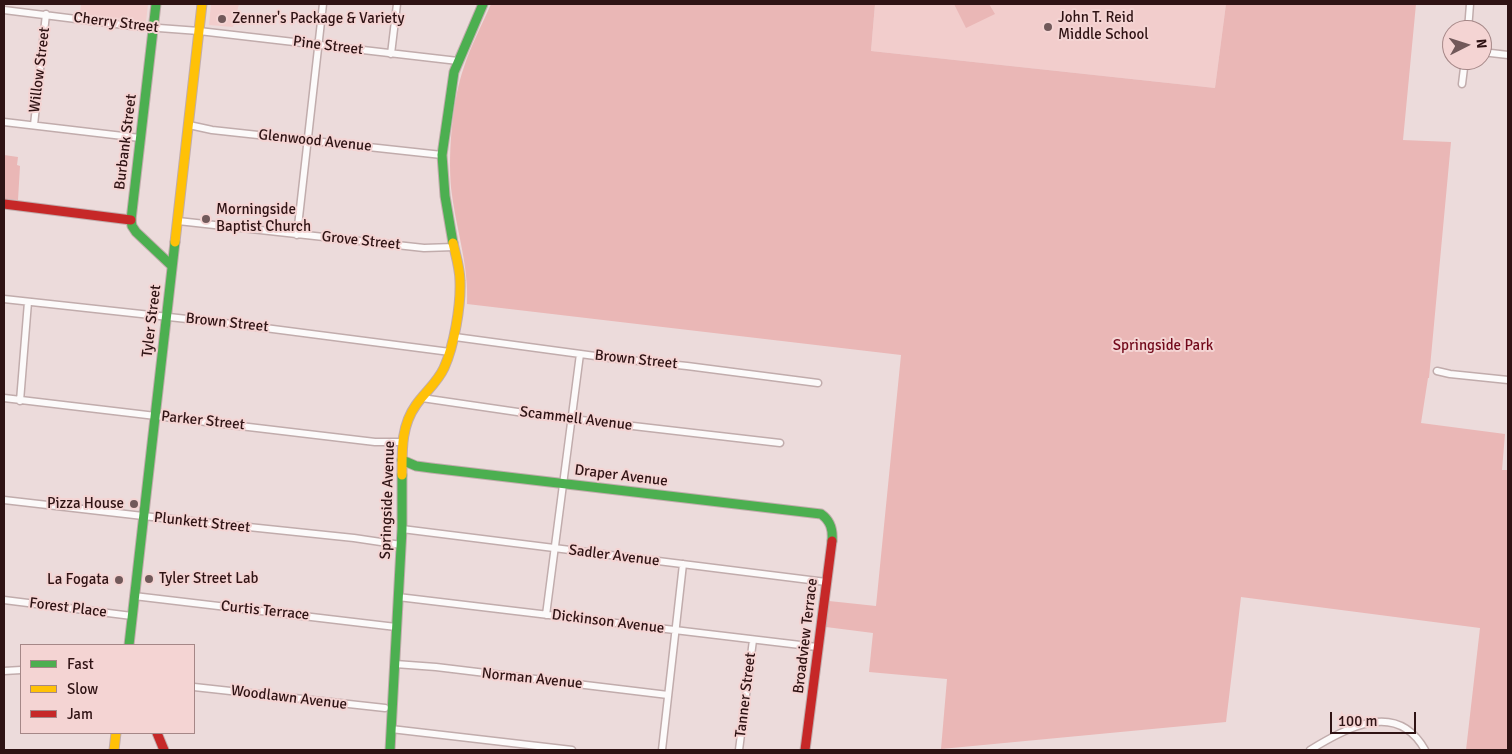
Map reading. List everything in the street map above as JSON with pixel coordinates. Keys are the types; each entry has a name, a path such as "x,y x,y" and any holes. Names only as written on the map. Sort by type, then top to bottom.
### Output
{"street":[{"name":"Burbank Street","path":"131,220 156,4"},
{"name":"Tyler Street","path":"129,644 202,4"},
{"path":"297,235 323,4"},
{"path":"391,54 397,4"},
{"name":"Springside Avenue","path":"390,750 402,530 402,442 409,416 422,398 436,384 455,337 460,281 445,196 442,155 454,72 483,4"},
{"path":"1469,20 1470,4"},
{"name":"Cherry Street","path":"4,10 132,26 199,31"},
{"name":"Willow Street","path":"34,125 46,14"},
{"name":"Pine Street","path":"199,31 458,62"},
{"path":"1492,53 1508,55"},
{"path":"1462,84 1464,70"},
{"path":"4,122 140,138"},
{"name":"Glenwood Avenue","path":"189,125 212,130 442,155"},
{"path":"4,204 131,220 136,232 172,266"},
{"name":"Grove Street","path":"178,221 424,248 454,246"},
{"name":"Brown Street","path":"4,299 331,335 450,352"},
{"path":"20,400 28,302"},
{"name":"Brown Street","path":"455,337 818,383"},
{"path":"546,615 564,483 570,418 580,354"},
{"path":"1437,371 1508,380"},
{"name":"Parker Street","path":"4,398 375,442 402,442"},
{"name":"Scammell Avenue","path":"422,398 780,443"},
{"name":"Draper Avenue","path":"402,460 416,466 431,468 821,514 827,517 831,525"},
{"name":"Plunkett Street","path":"4,500 354,538 401,546"},
{"name":"Broadview Terrace","path":"805,750 832,538 831,525"},
{"name":"Sadler Avenue","path":"402,530 826,582"},
{"path":"662,750 683,564"},
{"name":"Curtis Terrace","path":"134,596 396,627"},
{"name":"Dickinson Avenue","path":"398,597 818,647"},
{"name":"Forest Place","path":"4,600 132,616"},
{"name":"Tanner Street","path":"739,750 753,640"},
{"name":"Norman Avenue","path":"395,664 436,667 668,695"},
{"path":"4,671 20,670"},
{"name":"Woodlawn Avenue","path":"195,687 385,708"},
{"path":"1310,750 1326,740 1360,726 1387,721 1403,725 1413,733 1425,750"},
{"path":"391,728 531,748 572,750"},
{"path":"114,750 116,734"},
{"path":"157,734 164,750"}],"shaded area":[{"path":"81,4 148,4 146,22 80,14"},
{"path":"211,4 239,4 233,27 209,25"},
{"name":"John T. Reid Middle School","path":"875,4 1226,4 1215,88 871,51"}],"green space":[{"name":"Springside Park","path":"491,4 875,4 871,51 1215,88 1226,4 1416,4 1403,140 1451,142 1429,378 1421,423 1505,434 1502,470 1508,470 1508,750 1466,750 1480,628 1241,597 1226,722 941,749 947,679 869,672 873,633 826,627 829,601 876,606 901,355 467,304 466,277 452,195 450,148 456,96 460,81 473,43"},
{"path":"954,4 989,4 995,14 966,28"},
{"path":"4,155 18,157 17,165 20,166 18,200 4,199"}],"traffic: fast":[{"path":"156,4 131,220 136,232 172,266"},
{"path":"453,243 445,196 442,155 454,72 483,4"},
{"path":"129,644 175,242"},
{"path":"402,460 416,466 431,468 821,514 831,526 832,541"},
{"path":"390,750 402,529 402,475"}],"traffic: slow":[{"path":"175,242 202,4"},
{"path":"402,475 403,438 407,421 416,405 444,368 454,337 460,281 459,267 453,243"},
{"path":"114,750 116,734"}],"traffic: jam":[{"path":"4,204 131,220"},
{"path":"805,750 832,541"},
{"path":"157,734 164,750"}],"place":[{"name":"Zenner's Package & Variety","path":"222,19"},
{"name":"John T. Reid Middle School","path":"1048,27"},
{"name":"Morningside Baptist Church","path":"206,219"},
{"name":"Pizza House","path":"134,504"},
{"name":"Tyler Street Lab","path":"149,579"},
{"name":"La Fogata","path":"119,580"}]}
